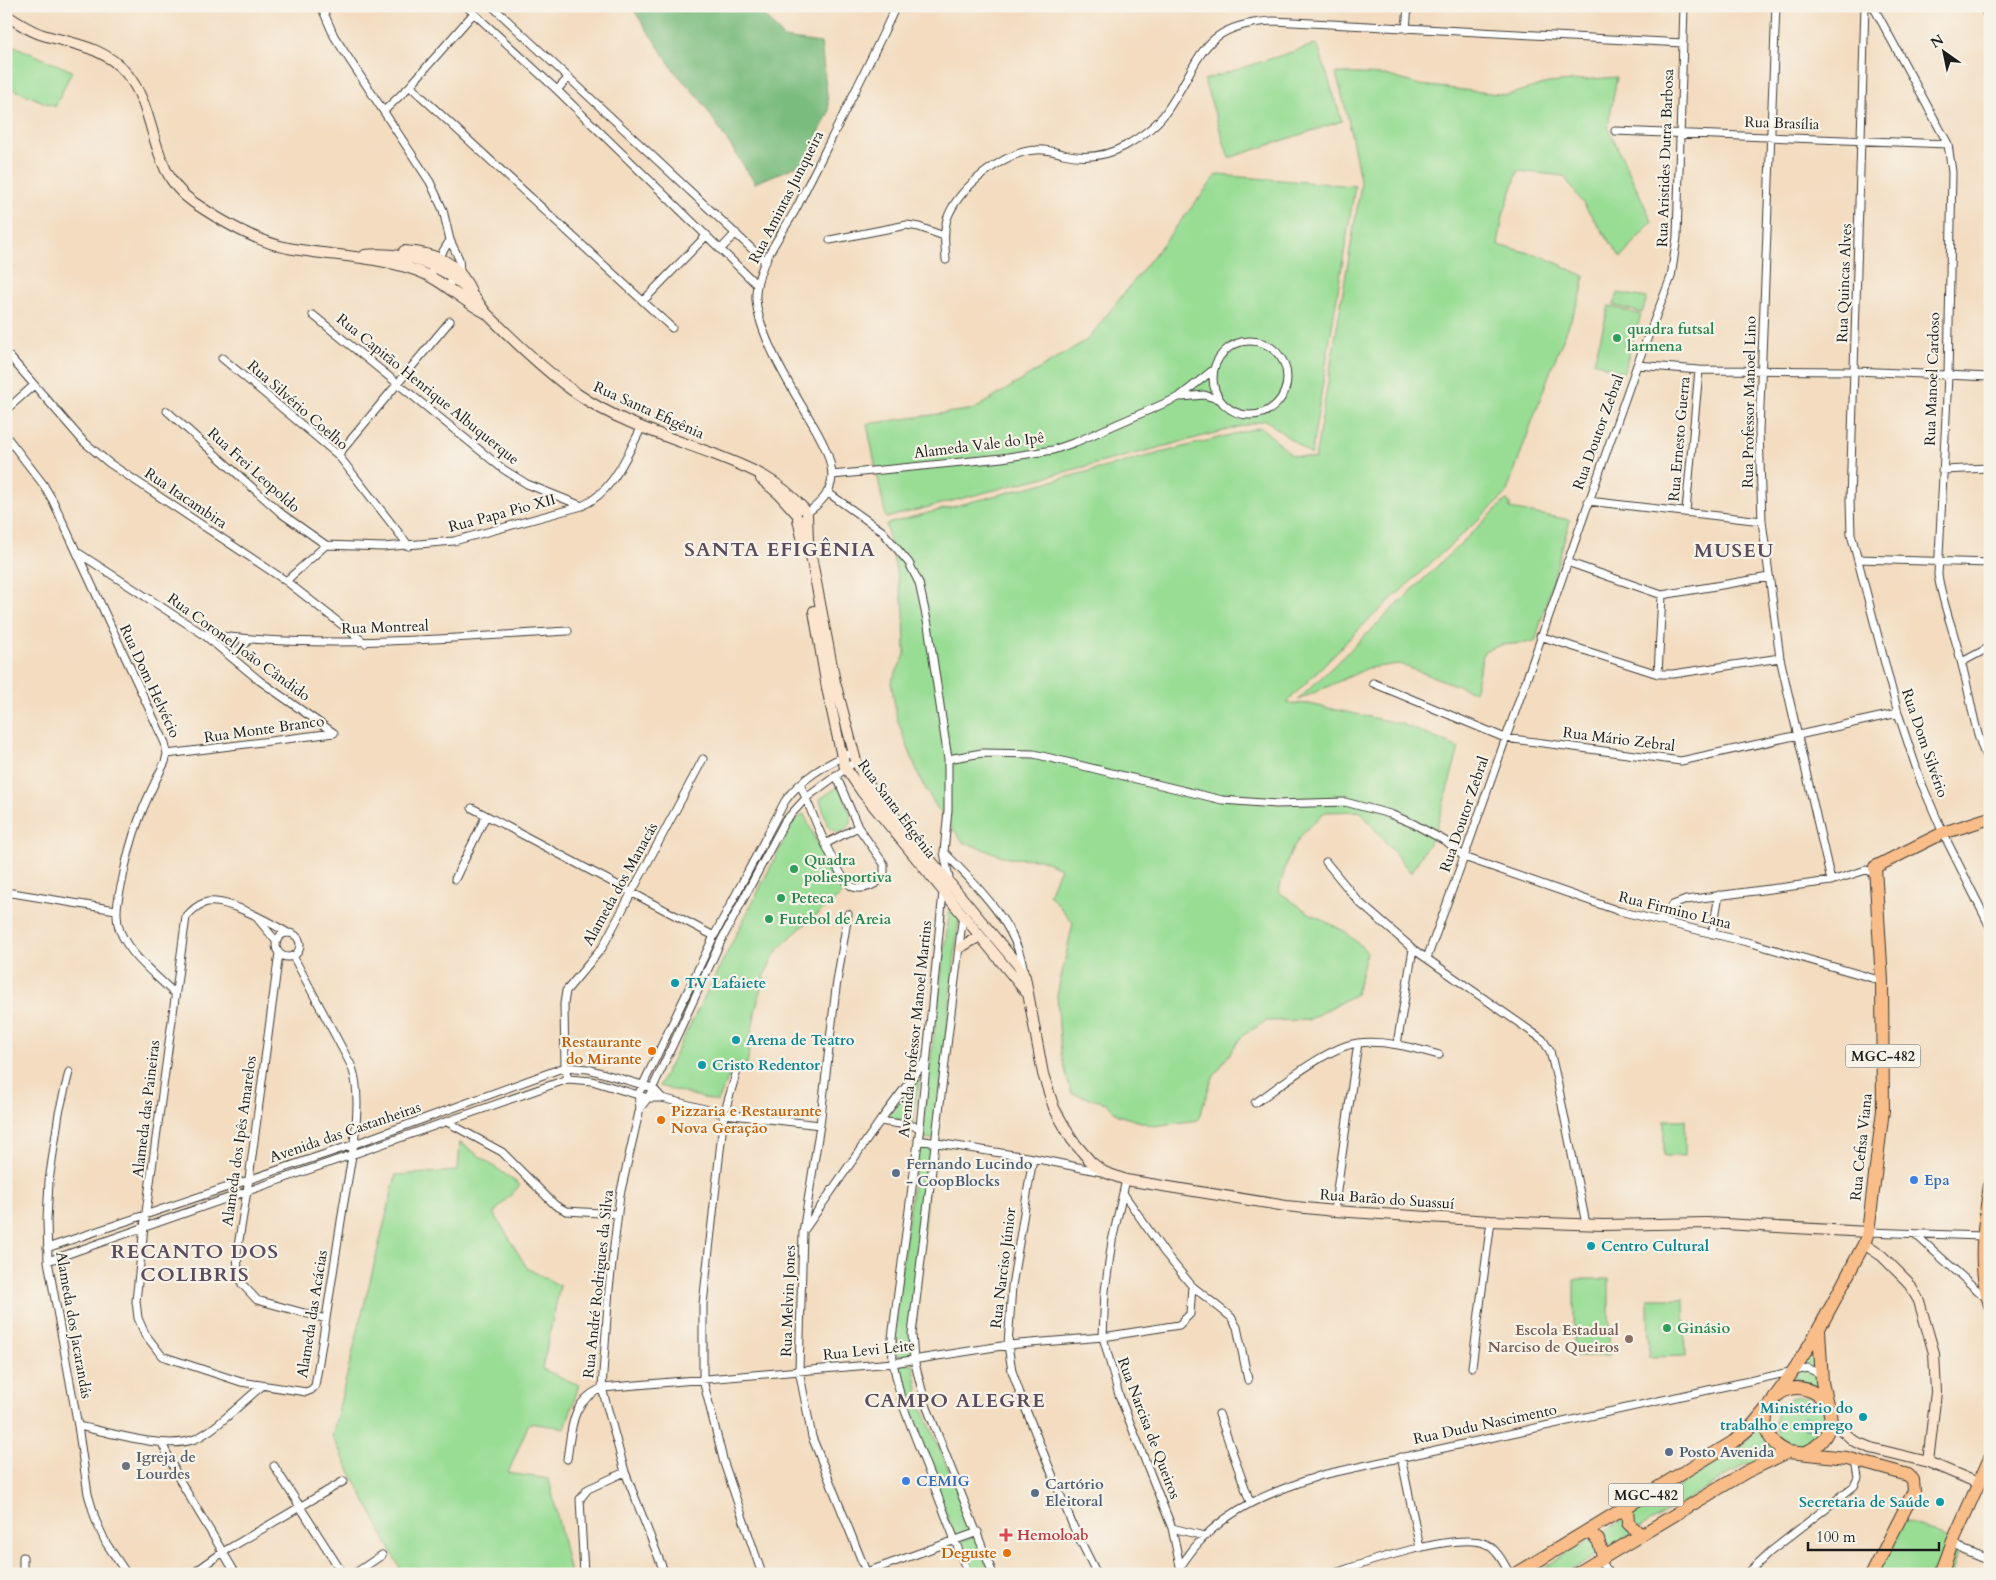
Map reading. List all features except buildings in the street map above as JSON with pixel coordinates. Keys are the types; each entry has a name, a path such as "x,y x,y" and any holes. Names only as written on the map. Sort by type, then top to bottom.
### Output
{"highway":[{"path":"1876,871 1943,833 1990,818"},
{"name":"Rua Cefisa Viana","path":"1771,1403 1794,1372 1819,1329 1865,1237 1883,1110 1882,981 1876,871"},
{"path":"1989,1302 1986,1237 1990,1185"},
{"path":"1803,1453 1812,1450 1826,1438 1829,1414 1822,1375 1819,1329"},
{"name":"MGC-482","path":"1516,1574 1733,1442 1751,1427 1784,1391 1798,1388 1810,1390 1821,1398 1829,1414"},
{"path":"1771,1403 1765,1416 1767,1434 1780,1448 1788,1452"},
{"name":"MGC-482","path":"1576,1574 1746,1472 1788,1452 1855,1460 1908,1475 1913,1480 1914,1490 1872,1574"},
{"path":"1941,1574 1953,1541 1984,1478 1990,1458"},
{"path":"1627,1507 1628,1523 1641,1535"},
{"path":"1588,1531 1598,1540 1604,1558"}],"main road":[{"name":"Rua Santa Efigênia","path":"6,15 41,34 83,45 114,60 137,88 146,107 163,167 172,183 194,202 235,227 276,245 356,256 409,268 435,267"},
{"name":"Rua Santa Efigênia","path":"356,256 384,254 412,258 435,267 454,279 474,296 486,313 574,392 606,411 642,427 740,465 804,513 835,682 855,756 873,791 1001,943 1025,976 1043,1074 1054,1108 1072,1140 1091,1162 1104,1172"},
{"path":"435,267 454,279"},
{"name":"Rua Santa Efigênia","path":"454,279 473,306 486,313"},
{"name":"Rua Santa Efigênia","path":"804,513 827,688 844,762 862,792 1028,995"},
{"path":"961,947 980,936"},
{"name":"Rua Barão do Suassuí","path":"1104,1172 1126,1180 1286,1206 1334,1211 1491,1221 1586,1224 1707,1223 1865,1237"},
{"path":"1865,1237 1908,1282 1919,1301 1932,1344 1936,1392 1928,1462"},
{"path":"1829,1414 1854,1441 1871,1448 1984,1478"}],"street":[{"path":"321,6 334,36 438,196 450,240 459,259 454,279"},
{"path":"466,6 557,90 757,285"},
{"path":"492,6 766,262"},
{"name":"Rua Amintas Junqueira","path":"804,513 820,503 828,492 832,475 828,458 817,432 782,372 761,321 756,300 757,285 766,262 795,210 896,6"},
{"path":"1406,29 1408,6"},
{"name":"Rua Aristides Dutra Barbosa","path":"1637,365 1675,259 1684,6"},
{"name":"Rua Professor Manoel Lino","path":"1776,6 1759,458 1762,521 1780,658 1831,881"},
{"name":"Rua Quincas Alves","path":"1858,559 1851,534 1850,501 1865,6"},
{"name":"Rua Manoel Cardoso","path":"1873,6 1948,144 1952,172 1948,376 1937,560 1942,598 1962,662 1980,740 1990,765"},
{"path":"1983,6 1990,22"},
{"path":"384,111 410,86 473,14"},
{"path":"946,260 944,236 947,218 967,189 1007,157 1023,151 1039,149 1091,157 1126,146 1153,126 1166,113 1203,50 1218,37 1234,27 1251,22 1274,21 1683,43"},
{"path":"557,90 568,78"},
{"path":"410,86 672,328"},
{"name":"Rua Brasília","path":"1615,131 1680,132 1771,138 1948,144"},
{"path":"830,240 907,226 920,227 944,236"},
{"path":"721,249 736,233"},
{"path":"643,302 707,235"},
{"path":"435,267 450,240"},
{"name":"Rua Capitão Henrique Albuquerque","path":"313,314 503,470 527,484 582,506"},
{"path":"338,455 450,321"},
{"path":"1243,341 1258,341 1271,347 1282,358 1287,371 1287,386 1281,399 1270,410 1257,415 1242,415 1228,409 1218,398 1213,385 1213,370 1219,357 1230,347 1243,341"},
{"name":"Rua Itacambira","path":"10,357 33,386 83,441 109,464 286,581 365,643"},
{"name":"Rua Silvério Coelho","path":"222,358 338,455 409,546"},
{"path":"1637,365 1699,370 1855,371 1990,377"},
{"name":"Rua Doutor Zebral","path":"1426,958 1464,857 1540,636 1637,365"},
{"name":"Alameda Vale do Ipê","path":"1179,398 1213,370"},
{"name":"Rua Ernesto Guerra","path":"1686,511 1699,370"},
{"path":"6,410 33,386"},
{"name":"Alameda Vale do Ipê","path":"832,475 1002,458 1053,450 1179,398 1204,395 1218,398"},
{"name":"Rua Frei Leopoldo","path":"167,411 282,514 326,544"},
{"name":"Rua Papa Pio XII","path":"326,544 409,546 454,541 582,506 597,499 607,489 642,427"},
{"name":"Rua Dom Helvécio","path":"6,436 43,484 137,686 159,728 167,754 135,826 116,910 120,930 132,952 175,994"},
{"path":"1942,470 1990,468"},
{"path":"828,492 882,531 914,571 919,583 928,625 948,760 948,810 944,852 950,883"},
{"path":"1588,501 1762,521"},
{"path":"286,581 326,544"},
{"name":"Rua Coronel João Cândido","path":"76,552 203,634 260,681 334,733"},
{"path":"1858,559 1937,560 1989,565"},
{"name":"Rua Dom Silvério","path":"1858,559 1898,713 1921,782 1943,833 1990,926"},
{"path":"1567,562 1662,595 1769,577"},
{"path":"1658,674 1662,595"},
{"name":"Rua Montreal","path":"203,634 249,640 365,643 568,631"},
{"path":"1540,636 1658,674 1780,658"},
{"path":"232,657 249,640"},
{"path":"1962,662 1990,647"},
{"name":"Rua Mário Zebral","path":"1373,683 1505,738 1681,761 1898,713"},
{"name":"Rua Monte Branco","path":"167,754 334,733"},
{"path":"948,760 982,753 1034,754 1222,800 1276,804 1345,802 1390,814 1414,824 1447,842 1464,857"},
{"name":"Rua André Rodrigues da Silva","path":"666,1574 625,1472 602,1388 609,1289 620,1195 640,1108 638,1095 714,936 781,808 800,784 855,756"},
{"name":"Alameda dos Manacás","path":"568,1079 565,1067 564,1004 566,991 602,948 703,759"},
{"name":"Rua André Rodrigues da Silva","path":"640,1108 648,1098 726,933 785,821 806,798 836,775 844,762"},
{"path":"800,784 825,844 844,880 853,887 877,884 884,876 884,864 858,827 836,775"},
{"path":"472,808 631,894 714,936"},
{"path":"455,879 486,816"},
{"path":"825,844 858,827"},
{"path":"944,852 984,895 1010,931 1021,956 1025,976"},
{"name":"Rua Firmino Lana","path":"1464,857 1619,911 1712,934 1882,981"},
{"path":"1326,862 1359,902 1413,948 1532,1030 1542,1039 1550,1051 1586,1224"},
{"path":"1659,920 1672,905 1686,900 1719,894 1831,881 1866,870 1876,871"},
{"path":"6,892 116,910"},
{"name":"Avenida Professor Manoel Martins","path":"943,892 920,1127 896,1292 892,1338 893,1363 902,1403 968,1574"},
{"path":"1712,934 1719,894"},
{"name":"Alameda das Paineiras","path":"144,1227 185,923 193,908 204,902 213,901 254,914 288,933"},
{"path":"964,901 961,947 914,1305 912,1334 914,1360 926,1405 978,1532 993,1574"},
{"path":"254,914 276,941 280,954 295,955 300,948 300,941 295,935 288,933 276,941"},
{"name":"Rua Melvin Jones","path":"848,914 836,988 820,1125 804,1232 799,1370 812,1437 864,1573"},
{"path":"1397,1044 1413,948"},
{"name":"Alameda dos Ipês Amarelos","path":"280,954 276,968 249,1179 236,1252 238,1272 242,1284 257,1300 326,1319"},
{"name":"Alameda das Acácias","path":"144,1227 136,1302 138,1318 144,1334 162,1356 261,1386 311,1390 315,1386 351,1154 358,1093 356,1077 295,955"},
{"path":"1334,1211 1358,1043"},
{"path":"1254,1103 1321,1058 1344,1047 1358,1043 1397,1044 1439,1055"},
{"name":"Rua Melvin Jones","path":"804,1232 880,1121 926,1060"},
{"name":"Avenida das Castanheiras","path":"47,1248 352,1145 565,1067 588,1069 653,1088"},
{"path":"737,1070 724,1114 703,1304 703,1380 724,1463 762,1574"},
{"name":"Alameda dos Jacarandás","path":"69,1072 59,1113 49,1181 48,1261 78,1426 88,1494 96,1521 106,1543 127,1574"},
{"name":"Avenida das Castanheiras","path":"48,1261 246,1190 568,1079 592,1081 648,1098 662,1098 724,1114 820,1125"},
{"path":"653,1088 662,1098"},
{"path":"880,1121 920,1127"},
{"path":"447,1122 502,1152 566,1211 618,1214"},
{"name":"Rua Barão do Suassuí","path":"918,1140 1033,1158 1104,1172"},
{"name":"Rua Narciso Júnior","path":"1033,1158 1012,1286 1008,1345 1012,1371 1024,1405 1072,1526 1096,1574"},
{"name":"Rua Narcisa de Queiros","path":"1126,1180 1112,1241 1105,1291 1103,1337 1119,1395 1172,1528 1180,1566"},
{"path":"1124,1193 1164,1252 1192,1286 1231,1317 1237,1327 1248,1380"},
{"path":"1472,1367 1491,1221"},
{"path":"1916,1234 1989,1302"},
{"name":"Rua Barão do Suassuí","path":"1865,1237 1916,1234 1986,1237"},
{"name":"Rua Levi Leite","path":"602,1388 893,1363 1008,1345 1103,1337 1179,1326 1190,1314 1192,1286"},
{"name":"Rua Dudu Nascimento","path":"1180,1566 1204,1536 1250,1502 1282,1488 1322,1476 1808,1368 1822,1375"},
{"path":"78,1426 162,1443 183,1442 196,1438 261,1386"},
{"path":"567,1459 576,1409 589,1394 602,1388"},
{"path":"1219,1414 1250,1502"},
{"path":"162,1443 179,1479 236,1574"},
{"path":"1401,1457 1420,1548"},
{"path":"1747,1574 1770,1552 1854,1486 1858,1478 1855,1460"},
{"path":"274,1466 343,1574"},
{"path":"584,1574 580,1499 588,1489 625,1472"},
{"path":"192,1574 223,1552 344,1481"},
{"path":"1172,1528 1204,1536"},
{"path":"864,1573 978,1532"},
{"path":"1333,1574 1420,1548 1465,1540 1486,1544 1498,1554 1510,1574"},
{"path":"1953,1541 1963,1550 1990,1562"},
{"path":"354,1574 382,1555"},
{"path":"23,1558 23,1574"},
{"path":"1604,1558 1603,1565 1611,1574"},
{"path":"1177,1574 1180,1566"}],"green space":[{"path":"631,6 759,6 759,10 784,38 821,43 829,112 804,163 755,183 700,99 675,72"},
{"path":"1317,44 1342,121 1229,158 1204,80"},
{"path":"14,46 72,71 55,107 6,86 6,63"},
{"path":"1336,73 1385,75 1420,85 1507,95 1548,83 1617,77 1608,127 1652,221 1621,258 1564,176 1518,171 1503,215 1498,245 1542,256 1584,276 1582,292 1550,372 1506,494 1359,629 1286,703 1309,704 1402,724 1459,748 1435,833 1411,873 1360,811 1325,812 1306,830 1289,856 1279,892 1309,913 1346,932 1367,952 1356,994 1308,1020 1266,1021 1242,1036 1212,1079 1198,1120 1154,1126 1118,1115 1106,1103 1071,1093 1061,1054 1057,995 1073,923 1049,894 1060,868 1040,859 1008,858 963,842 939,811 921,781 897,719 891,682 905,655 904,609 886,524 1261,427 1292,455 1315,459 1361,185 1348,118"},
{"path":"1217,175 1355,186 1311,455 1266,420 886,518 867,424 975,409 1088,339"},
{"path":"1618,293 1647,298 1642,313 1613,305"},
{"name":"quadra futsal larmena","path":"1609,306 1641,315 1623,373 1594,362"},
{"path":"1506,500 1510,503 1510,509 1570,520 1535,642 1501,645 1484,651 1474,692 1399,664 1368,668 1298,700"},
{"path":"839,786 851,815 851,824 843,832 837,832 828,827 820,799"},
{"path":"804,814 835,882 843,893 793,935 771,961 758,999 747,1065 734,1064 718,1102 659,1086 794,821"},
{"path":"950,906 959,916 935,1140 921,1137"},
{"path":"921,1073 912,1124 888,1116"},
{"path":"1664,1120 1685,1120 1685,1156 1664,1156"},
{"path":"460,1142 520,1185 494,1213 527,1268 560,1286 542,1369 579,1385 565,1428 529,1423 508,1473 549,1479 570,1574 403,1574 332,1436 396,1175 458,1171"},
{"path":"918,1142 931,1144 913,1355 897,1356 896,1313"},
{"path":"1574,1279 1609,1279 1609,1356 1574,1356"},
{"name":"Ginásio","path":"1648,1299 1684,1299 1685,1356 1649,1357"},
{"path":"1818,1335 1822,1397 1789,1388"},
{"path":"913,1363 921,1405 974,1530 955,1538 907,1406 898,1365"},
{"path":"1795,1397 1805,1397 1818,1404 1825,1417 1825,1427 1818,1440 1805,1447 1795,1447 1786,1443 1779,1436 1775,1427 1775,1417 1779,1408 1786,1401"},
{"path":"1764,1424 1782,1452 1744,1465 1565,1574 1533,1574 1736,1452"},
{"path":"1898,1517 1960,1545 1952,1574 1876,1574"},
{"path":"977,1535 991,1574 971,1574 958,1543"}],"water":[{"path":"1804,1417 1808,1417 1812,1423 1808,1429 1804,1429 1800,1425 1800,1421"}],"place":[{"name":"quadra futsal larmena","path":"1617,338"},
{"name":"Quadra poliesportiva","path":"794,869"},
{"name":"Peteca","path":"781,898"},
{"name":"Futebol de Areia","path":"769,919"},
{"name":"TV Lafaiete","path":"675,983"},
{"name":"Arena de Teatro","path":"736,1040"},
{"name":"Restaurante do Mirante","path":"652,1051"},
{"name":"Cristo Redentor","path":"702,1065"},
{"name":"Pizzaria e Restaurante Nova Geração","path":"661,1120"},
{"name":"Fernando Lucindo - CoopBlocks","path":"896,1173"},
{"name":"Epa","path":"1914,1180"},
{"name":"Centro Cultural","path":"1591,1246"},
{"name":"Ginásio","path":"1667,1328"},
{"name":"Escola Estadual Narciso de Queiros","path":"1629,1339"},
{"name":"Ministério do trabalho e emprego","path":"1863,1417"},
{"name":"Posto Avenida","path":"1669,1452"},
{"name":"Igreja de Lourdes","path":"126,1466"},
{"name":"CEMIG","path":"906,1481"},
{"name":"Cartório Eleitoral","path":"1035,1493"},
{"name":"Secretaria de Saúde","path":"1940,1502"},
{"name":"Hemoloab","path":"1006,1535"},
{"name":"Deguste","path":"1007,1553"}],"district":[{"name":"SANTA EFIGÊNIA","path":"780,549"},
{"name":"MUSEU","path":"1734,550"},
{"name":"RECANTO DOS COLIBRIS","path":"195,1262"},
{"name":"CAMPO ALEGRE","path":"955,1400"}]}
